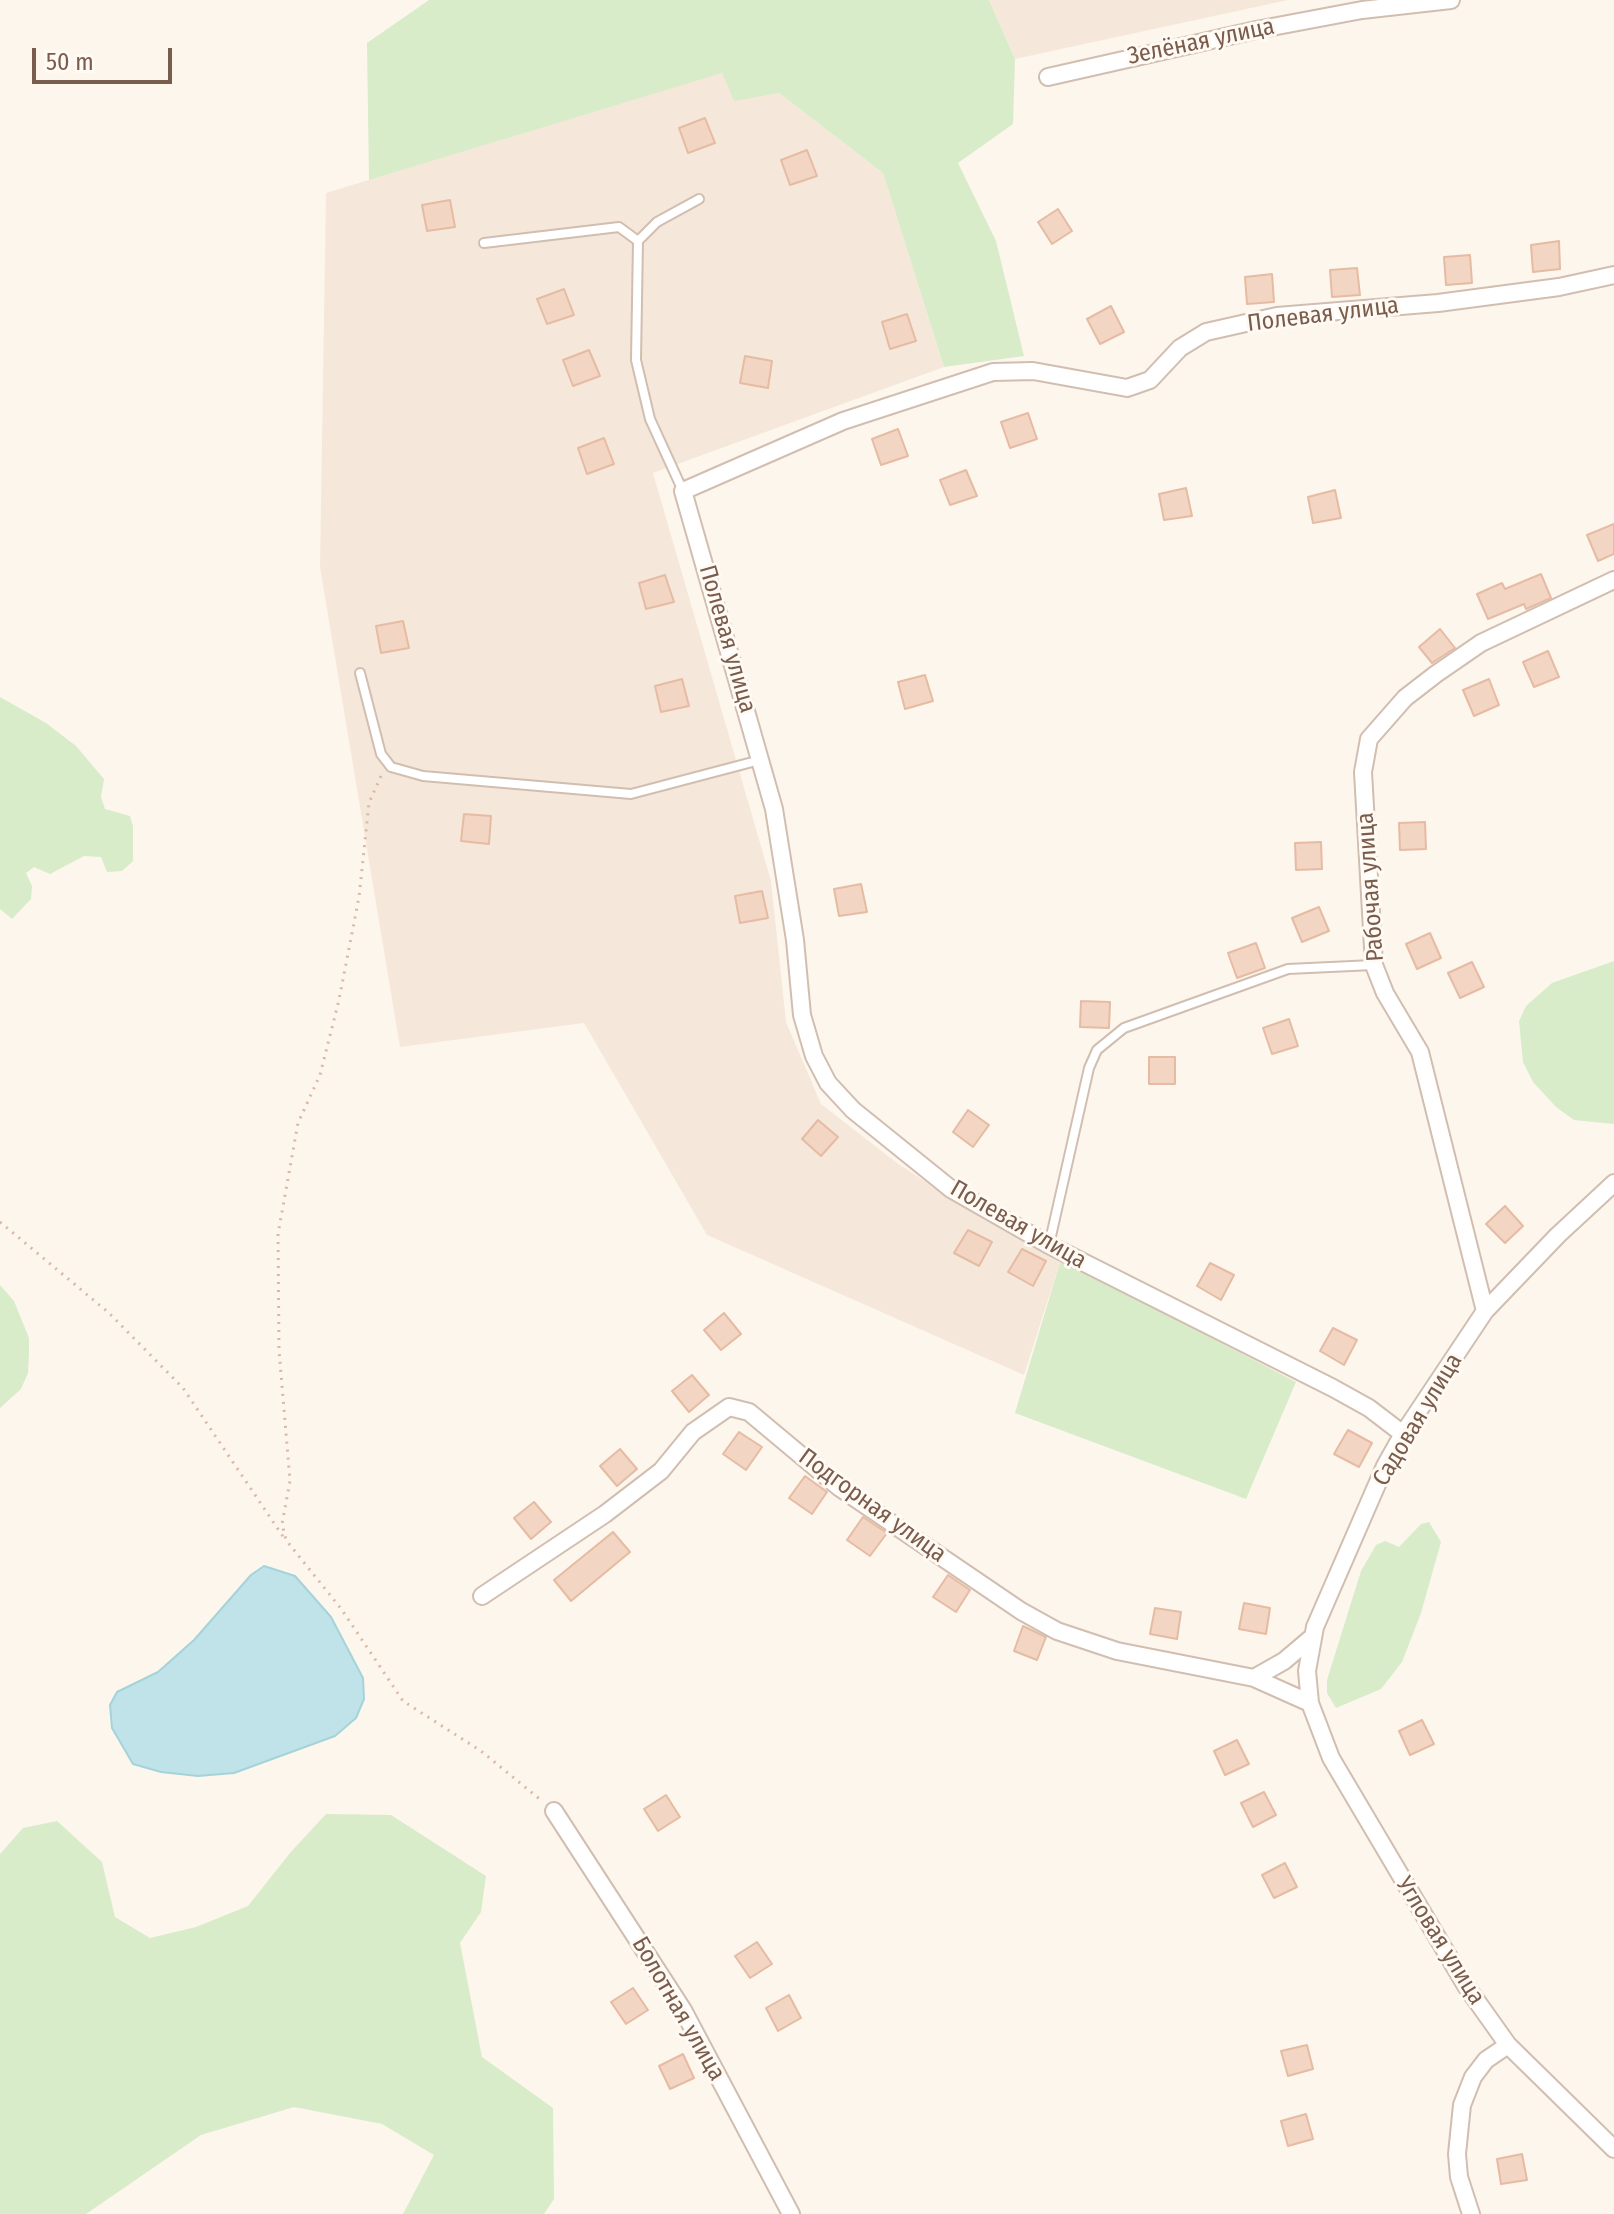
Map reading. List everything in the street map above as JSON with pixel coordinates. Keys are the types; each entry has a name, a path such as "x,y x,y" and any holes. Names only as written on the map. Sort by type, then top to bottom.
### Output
{"street":[{"name":"Зелёная улица","path":"1048,77 1256,30 1362,10 1451,0"},
{"name":"Полевая улица","path":"1403,1434 1333,1388 1049,1245 951,1189 853,1110 828,1083 814,1056 802,1015 778,838 761,760 683,491 843,421 993,372 1033,371 1127,388 1150,380 1180,348 1206,332 1277,316 1438,303 1559,287 1614,275"},
{"name":"Рабочая улица","path":"1485,1311 1420,1052 1385,993 1374,965 1363,772 1369,739 1405,698 1481,643 1614,580"},
{"name":"Садовая улица","path":"1310,1703 1307,1671 1310,1639 1385,1466 1403,1434 1485,1311 1558,1235 1614,1183"},
{"name":"Подгорная улица","path":"482,1596 661,1471 693,1432 729,1407 749,1412 840,1488 1021,1611 1057,1631 1117,1651 1254,1678 1310,1703"},
{"path":"1254,1678 1284,1661 1310,1639"},
{"name":"Угловая улица","path":"1310,1703 1320,1735 1344,1782 1435,1937 1508,2045 1614,2149"},
{"name":"Болотная улица","path":"554,1811 683,2010 791,2214"},
{"path":"1471,2214 1459,2177 1457,2154 1462,2105 1473,2077 1486,2060 1508,2045"}],"lane":[{"path":"683,491 650,419 636,360 638,241 657,222 699,199"},
{"path":"484,243 619,227 638,241"},
{"path":"360,673 374,738 381,754 391,767 423,776 631,794 761,760"},
{"path":"1049,1245 1089,1068 1097,1050 1124,1028 1288,969 1374,965"}],"path":[{"path":"286,1540 282,1524 290,1481 279,1350 275,1259 278,1234 298,1123 320,1075 339,1000 359,897 372,790 391,767"},
{"path":"0,1222 109,1313 183,1388 286,1540 342,1610 403,1701 481,1751 554,1811"}],"shaded area":[{"path":"989,0 1288,0 1015,59"},
{"path":"722,72 779,93 883,173 944,367 653,473 771,881 786,1022 821,1104 897,1163 972,1212 1061,1259 1024,1375 707,1235 584,1023 400,1047 320,567 326,193"}],"green space":[{"path":"429,0 989,0 1015,59 1013,124 958,163 996,241 1024,356 944,367 883,173 779,93 734,101 722,73 369,180 367,43"},
{"path":"0,697 46,723 76,746 104,779 101,797 105,809 130,816 133,826 133,861 122,871 107,872 101,857 84,856 50,874 34,867 26,873 32,886 31,899 12,919 0,909"},
{"path":"1614,961 1614,1124 1574,1120 1556,1107 1533,1082 1523,1062 1519,1021 1526,1006 1552,983"},
{"path":"1061,1259 1296,1382 1246,1499 1015,1413"},
{"path":"0,1285 14,1301 29,1338 29,1354 28,1373 21,1389 0,1408"},
{"path":"1429,1522 1441,1542 1421,1613 1402,1662 1381,1689 1336,1708 1327,1693 1327,1680 1361,1571 1376,1545 1385,1541 1399,1547 1421,1524"},
{"path":"326,1814 391,1815 486,1876 481,1912 460,1943 482,2057 553,2108 554,2199 544,2214 403,2214 434,2155 382,2124 294,2107 201,2135 86,2214 0,2214 0,1854 23,1828 57,1821 102,1862 115,1917 150,1938 196,1927 248,1906"}],"water":[{"path":"264,1566 295,1576 331,1617 363,1678 364,1699 356,1718 335,1736 234,1773 198,1776 161,1772 133,1764 112,1728 110,1705 117,1692 158,1672 194,1640 251,1575"}],"building":[{"path":"705,118 715,143 688,153 679,128"},
{"path":"807,150 817,176 790,185 781,160"},
{"path":"450,200 455,227 427,231 422,205"},
{"path":"1058,209 1072,231 1052,244 1038,222"},
{"path":"1559,241 1560,269 1533,272 1531,245"},
{"path":"1470,255 1472,283 1446,285 1444,257"},
{"path":"1357,268 1360,295 1332,297 1330,270"},
{"path":"1272,274 1274,302 1247,304 1245,277"},
{"path":"564,289 574,315 547,324 537,299"},
{"path":"1111,306 1124,332 1100,344 1087,319"},
{"path":"907,314 916,341 890,349 882,322"},
{"path":"589,350 600,376 573,386 563,360"},
{"path":"745,356 772,361 768,388 740,383"},
{"path":"1028,413 1037,439 1010,448 1001,422"},
{"path":"898,429 908,456 881,465 872,439"},
{"path":"604,438 614,464 587,474 578,448"},
{"path":"966,470 977,496 950,505 940,480"},
{"path":"1186,488 1192,516 1164,520 1159,494"},
{"path":"1335,490 1341,518 1313,523 1308,497"},
{"path":"1614,524 1614,554 1598,561 1587,535"},
{"path":"1541,574 1551,598 1526,609 1524,604 1488,619 1477,594 1502,583 1505,589"},
{"path":"665,575 674,602 646,609 639,583"},
{"path":"403,621 409,648 381,653 376,626"},
{"path":"1440,629 1455,648 1432,663 1419,647"},
{"path":"1548,651 1559,677 1534,687 1523,662"},
{"path":"925,675 933,701 905,709 898,682"},
{"path":"682,679 689,706 661,712 655,686"},
{"path":"1489,679 1499,705 1474,716 1463,690"},
{"path":"464,814 491,816 489,844 461,841"},
{"path":"1425,822 1426,849 1400,850 1399,823"},
{"path":"1321,842 1322,869 1296,870 1295,843"},
{"path":"861,884 867,912 839,916 834,889"},
{"path":"762,891 768,918 740,923 735,896"},
{"path":"1319,907 1329,931 1302,942 1292,918"},
{"path":"1430,933 1441,958 1417,969 1406,944"},
{"path":"1256,943 1265,968 1237,978 1228,953"},
{"path":"1472,962 1484,987 1460,998 1448,973"},
{"path":"1081,1001 1110,1002 1109,1028 1080,1027"},
{"path":"1289,1019 1298,1046 1272,1054 1263,1028"},
{"path":"1149,1057 1175,1057 1175,1084 1149,1084"},
{"path":"968,1110 989,1125 973,1147 953,1132"},
{"path":"818,1120 838,1137 821,1156 802,1139"},
{"path":"1505,1206 1523,1226 1505,1243 1486,1224"},
{"path":"968,1230 992,1242 979,1266 954,1253"},
{"path":"1022,1249 1046,1261 1033,1286 1008,1272"},
{"path":"1210,1263 1234,1275 1221,1300 1197,1286"},
{"path":"724,1313 741,1334 721,1350 704,1330"},
{"path":"1333,1328 1357,1340 1344,1365 1320,1351"},
{"path":"692,1375 709,1395 689,1412 672,1391"},
{"path":"1348,1430 1372,1443 1359,1467 1334,1454"},
{"path":"739,1432 762,1447 746,1470 723,1454"},
{"path":"620,1449 637,1469 617,1486 600,1466"},
{"path":"805,1476 827,1492 812,1514 789,1498"},
{"path":"534,1502 551,1522 531,1539 514,1518"},
{"path":"863,1517 887,1533 870,1556 847,1540"},
{"path":"613,1532 630,1552 571,1601 554,1580"},
{"path":"948,1575 970,1590 956,1612 933,1597"},
{"path":"1244,1603 1270,1608 1266,1634 1239,1629"},
{"path":"1155,1608 1181,1612 1177,1639 1150,1634"},
{"path":"1023,1626 1046,1637 1037,1660 1014,1651"},
{"path":"1422,1720 1434,1744 1410,1755 1399,1731"},
{"path":"1237,1740 1249,1764 1225,1775 1214,1751"},
{"path":"1264,1792 1276,1815 1253,1827 1241,1803"},
{"path":"666,1795 680,1817 658,1831 644,1809"},
{"path":"1285,1863 1297,1887 1274,1898 1262,1875"},
{"path":"757,1942 772,1964 750,1978 735,1956"},
{"path":"633,1988 648,2010 626,2024 611,2002"},
{"path":"789,1995 801,2018 778,2031 766,2008"},
{"path":"1307,2045 1313,2069 1288,2076 1281,2051"},
{"path":"683,2054 694,2078 670,2089 659,2066"},
{"path":"1306,2114 1313,2139 1288,2146 1281,2121"},
{"path":"1522,2154 1527,2180 1501,2184 1497,2159"}]}
